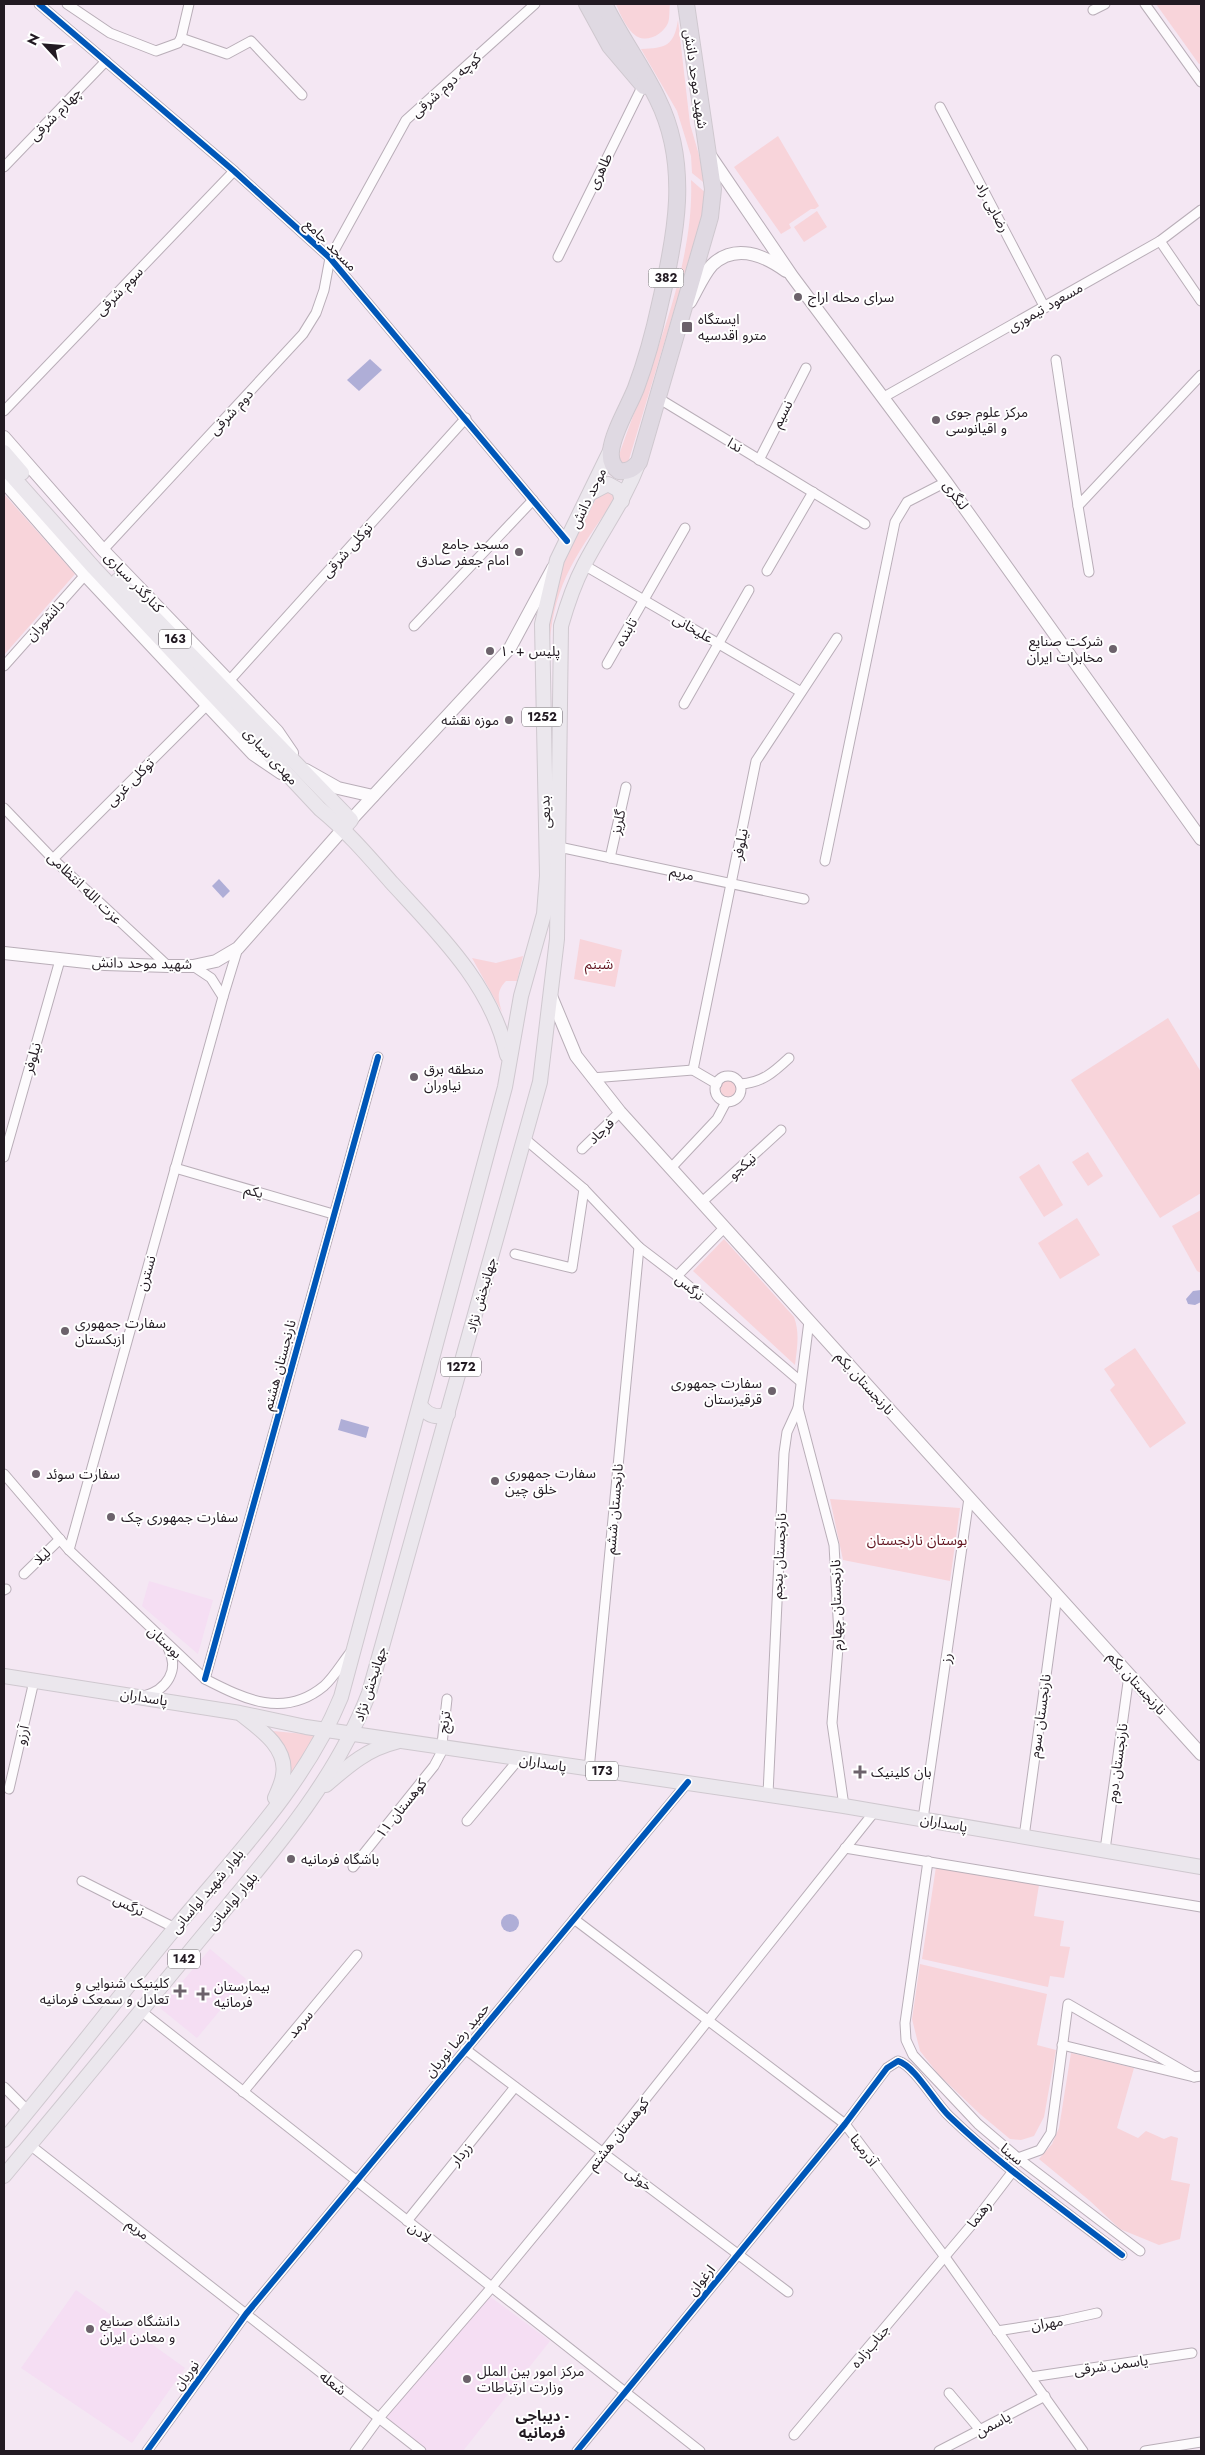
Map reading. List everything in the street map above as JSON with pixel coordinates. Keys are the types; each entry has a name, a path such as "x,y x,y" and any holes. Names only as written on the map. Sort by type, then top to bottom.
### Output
{"highway":[{"path":"586,4 610,46 659,101"},
{"name":"382","path":"604,4 659,101"},
{"name":"شهید موحد دانش","path":"686,4 703,128 709,154"},
{"name":"موحد دانش","path":"611,449 637,386 658,314 675,228 678,184 677,158 670,129 659,101"},
{"name":"موحد دانش","path":"639,462 710,217 713,189 709,154"},
{"path":"611,449 611,460 619,471 629,470 639,462"}],"main road":[{"name":"لنگری","path":"709,154 792,276 946,482 1201,839"},
{"path":"684,312 711,266 730,253 740,252 765,258 792,276"},
{"name":"کنارگذر سباری","path":"4,437 104,550 276,731 304,770"},
{"name":"موحد دانش","path":"347,824 510,648 591,494 611,449"},
{"name":"مهدی سباری","path":"4,452 101,562 304,770 440,935 476,982 503,1033 509,1063"},
{"name":"موحد دانش","path":"560,642 561,626 568,603 584,565 622,501 639,462"},
{"name":"مهدی سباری","path":"4,467 94,568 320,809 347,824"},
{"path":"4,482 85,574 253,754 294,780"},
{"path":"591,494 608,484 619,490 622,501"},
{"name":"بدیعی","path":"509,1063 521,996 540,930 547,895 540,637 545,605 557,560"},
{"name":"بدیعی","path":"552,996 557,939 560,642"},
{"path":"304,770 338,788 373,796"},
{"name":"شهید موحد دانش","path":"4,953 60,960 168,966 193,966 216,961 238,948 347,824"},
{"name":"جهانبخش نژاد","path":"353,1733 369,1693 525,1138 540,1082 552,996"},
{"name":"نارنجستان یکم","path":"552,996 576,1056 620,1112 1201,1754"},
{"name":"جهانبخش نژاد","path":"327,1730 341,1697 355,1646 505,1087 509,1063"},
{"path":"420,1405 425,1412 433,1416 441,1417 448,1414"},
{"name":"پاسداران","path":"4,1676 240,1713 327,1730 844,1806 1201,1866"},
{"path":"240,1713 268,1736 274,1743 282,1762 284,1774 268,1817"},
{"name":"بلوار شهید لواسانی","path":"4,2140 175,1928 268,1817 327,1730"},
{"name":"بلوار لواسانی","path":"4,2176 262,1864 312,1797 353,1733"},
{"path":"312,1797 364,1754 381,1746 403,1741"},
{"path":"67,2063 82,2062 86,2066 86,2078"}],"street":[{"name":"مسجد جامع","path":"39,4 234,171 330,258 466,418 567,541"},
{"path":"67,4 110,33 152,51 160,51 178,43 181,38 189,4"},
{"name":"کوچه دوم شرقی","path":"330,258 406,120 534,4"},
{"path":"1093,10 1105,4"},
{"path":"1145,4 1201,82"},
{"path":"181,38 227,54 252,40 302,96"},
{"name":"چهارم شرقی","path":"4,167 106,61"},
{"name":"طاهری","path":"558,257 643,85"},
{"name":"رضایی راد","path":"940,107 1045,308"},
{"name":"سوم شرقی","path":"4,411 234,171"},
{"name":"مسعود تیموری","path":"884,397 1045,308 1160,241 1201,210"},
{"path":"1160,241 1201,301"},
{"name":"دوم شرقی","path":"104,550 303,334 316,313 324,290 330,258"},
{"path":"1056,360 1089,572"},
{"name":"نسیم","path":"759,460 806,368"},
{"path":"1078,506 1201,375"},
{"name":"ندا","path":"658,398 865,524"},
{"name":"توکلی شرقی","path":"229,682 466,418"},
{"path":"825,861 895,522 907,502 946,482"},
{"path":"768,571 812,492"},
{"path":"414,626 533,500"},
{"name":"تابنده","path":"607,664 685,528"},
{"name":"علیخانی","path":"584,565 802,692"},
{"name":"دانشوران","path":"4,666 85,574"},
{"path":"684,704 749,590"},
{"name":"نیلوفر","path":"693,1070 756,761 837,638"},
{"name":"توکلی غربی","path":"53,858 207,705"},
{"name":"گلریز","path":"610,858 626,787"},
{"name":"عزت الله انتظامی","path":"4,808 53,858 168,966"},
{"name":"مریم","path":"559,848 804,898"},
{"name":"نسترن","path":"69,1550 238,948"},
{"name":"نیلوفر","path":"4,1157 60,960"},
{"path":"193,966 211,978 223,996"},
{"name":"نارنجستان هشتم","path":"205,1679 378,1058"},
{"path":"726,1102 717,1096 717,1084 722,1078 731,1077 740,1084 752,1084 769,1076 789,1058"},
{"path":"592,1078 693,1070 717,1084"},
{"path":"671,1168 717,1119 726,1102 738,1098 741,1092 740,1084"},
{"name":"فرجاد","path":"582,1149 620,1112"},
{"name":"نیکجو","path":"702,1202 781,1130"},
{"name":"نرگس","path":"525,1138 584,1189 639,1247 677,1276 800,1381"},
{"name":"یکم","path":"175,1168 333,1214"},
{"path":"515,1254 572,1268 584,1189"},
{"path":"677,1276 725,1228"},
{"name":"نارنجستان ششم","path":"590,1770 639,1247"},
{"name":"نارنجستان پنجم","path":"768,1794 784,1453 787,1432 798,1408 809,1321"},
{"name":"نارنجستان چهارم","path":"798,1408 834,1544 839,1635 832,1723 844,1806"},
{"name":"بوستان","path":"4,1474 69,1550 205,1679 242,1697 278,1704 295,1703 325,1685 355,1646"},
{"name":"رز","path":"923,1819 969,1498"},
{"name":"لیلا","path":"24,1574 60,1539"},
{"name":"نارنجستان سوم","path":"1024,1837 1057,1595"},
{"path":"141,1697 152,1694 162,1686 173,1671 174,1662 164,1641"},
{"name":"نارنجستان دوم","path":"1105,1850 1129,1675"},
{"name":"آرزو","path":"9,1789 34,1681"},
{"name":"ترنج","path":"441,1746 447,1699"},
{"name":"کوهستان ١١","path":"353,1867 434,1766 441,1753 441,1746"},
{"path":"467,1821 519,1759"},
{"name":"حمید رضا نوریان","path":"246,2314 355,2180 688,1782"},
{"name":"کوهستان هشتم","path":"355,2451 378,2418 491,2288 603,2152 875,1811"},
{"path":"845,1848 1201,1907"},
{"path":"928,1861 905,2023 906,2040 913,2055 978,2124 1018,2158 1140,2251"},
{"name":"نرگس","path":"82,1881 175,1928"},
{"name":"آذرمینا","path":"574,1919 845,2124 945,2257 1083,2451"},
{"name":"سرمد","path":"244,2092 357,1955"},
{"path":"1018,2158 1040,2150 1051,2133 1068,2004 1197,2076"},
{"name":"لادن","path":"141,2011 700,2451"},
{"path":"1062,2046 1197,2076"},
{"name":"خوئی","path":"466,2049 788,2292"},
{"name":"ارغوان","path":"577,2451 845,2124 887,2068 898,2061"},
{"name":"سینا","path":"898,2061 908,2068 948,2116 1013,2171 1122,2254"},
{"path":"4,2087 28,2111"},
{"name":"زردار","path":"407,2221 515,2087"},
{"name":"مریم","path":"30,2145 246,2314"},
{"name":"رهنما","path":"945,2257 1013,2171"},
{"name":"جناب‌زاده","path":"794,2435 945,2257"},
{"name":"مهران","path":"997,2331 1096,2313"},
{"name":"شعله","path":"246,2314 421,2451"},
{"name":"نوریان","path":"147,2451 246,2314"},
{"name":"یاسمن شرقى","path":"1031,2377 1192,2353"},
{"path":"949,2392 981,2431"},
{"name":"یاسمن","path":"939,2451 981,2431 1045,2396"},
{"path":"1145,2451 1201,2442"}],"shaded area":[{"path":"149,1581 213,1600 198,1654 142,1606"},
{"name":"بیمارستان فرمانیه","path":"210,1949 246,1979 197,2038 160,2008"},
{"name":"دانشگاه صنایع و معادن ایران","path":"76,2290 185,2368 132,2443 21,2368"},
{"name":"مرکز امور بین الملل وزارت ارتباطات","path":"488,2295 550,2341 463,2451 426,2451 382,2418"}],"green space":[{"path":"616,4 670,4 668,23 663,31 651,38 638,37 634,35 622,18"},
{"path":"1156,4 1201,4 1201,63 1199,64"},
{"path":"678,20 690,124 708,186 692,173 691,156 677,111 641,49 657,48 667,44 674,35"},
{"path":"778,136 819,206 811,209 789,224 791,228 781,234 734,167"},
{"path":"691,180 707,194 707,201 627,466 617,461 654,358 677,286 690,214"},
{"path":"817,211 827,227 804,242 794,227"},
{"path":"604,489 614,494 615,499 589,536 568,572 555,610 549,656 543,646 557,574 599,493"},
{"path":"4,494 75,574 4,655"},
{"name":"شبنم","path":"580,939 622,950 615,987 574,979"},
{"path":"523,956 517,981 506,981 499,992 502,1012 472,958 496,963"},
{"path":"1168,1018 1201,1072 1201,1193 1160,1218 1071,1080"},
{"path":"729,1078 737,1081 740,1089 737,1097 729,1100 721,1097 718,1089 721,1081"},
{"path":"1088,1152 1103,1176 1088,1186 1072,1162"},
{"path":"1039,1164 1063,1205 1044,1217 1019,1177"},
{"path":"1201,1210 1201,1273 1197,1271 1172,1226"},
{"path":"1077,1218 1100,1255 1060,1279 1038,1243"},
{"path":"724,1239 794,1317 797,1335 795,1365 693,1271"},
{"path":"1135,1348 1186,1423 1150,1448 1110,1390 1115,1385 1104,1369"},
{"name":"بوستان نارنجستان","path":"830,1499 960,1508 950,1581 843,1560"},
{"path":"273,1731 315,1735 284,1787 283,1745"},
{"path":"936,1867 1039,1885 1034,1916 1064,1921 1060,1946 1070,1947 1064,1978 1050,1976 1048,1987 922,1959"},
{"path":"920,1964 1047,1994 1037,2045 1056,2050 1044,2117 1034,2136 1021,2140 1010,2139 980,2114 939,2075 920,2051 912,2019"},
{"path":"1071,2053 1134,2068 1117,2128 1138,2138 1146,2131 1164,2139 1171,2136 1178,2138 1171,2180 1190,2184 1180,2239 1159,2245 1120,2229 1090,2201 1039,2159 1052,2144 1059,2128"}],"water":[{"path":"370,359 382,370 359,391 347,380"},
{"path":"219,879 230,891 223,898 212,886"},
{"path":"1201,1290 1201,1302 1195,1305 1188,1304 1186,1299 1193,1291"},
{"path":"341,1419 369,1427 366,1438 338,1430"},
{"path":"506,1914 514,1914 519,1919 517,1930 506,1932 501,1927 501,1919"}],"cycle path":[{"path":"39,4 234,171 330,258 567,541"},
{"path":"205,1679 378,1057"},
{"path":"147,2451 246,2314 688,1782"},
{"path":"577,2451 845,2124 887,2068 898,2061 911,2070 943,2110 969,2135 1012,2171 1122,2255"}],"place":[{"name":"سرای محله اراج","path":"798,297"},
{"name":"ایستگاه مترو اقدسیه","path":"687,327"},
{"name":"مرکز علوم جوی و اقیانوسی","path":"936,420"},
{"name":"مسجد جامع امام جعفر صادق","path":"519,552"},
{"name":"شرکت صنایع مخابرات ایران","path":"1113,649"},
{"name":"پلیس +۱۰","path":"490,651"},
{"name":"موزه نقشه","path":"509,720"},
{"name":"منطقه برق نیاوران","path":"414,1077"},
{"name":"سفارت جمهوری ازبکستان","path":"65,1331"},
{"name":"سفارت جمهوری قرقیزستان","path":"772,1391"},
{"name":"سفارت سوئد","path":"36,1474"},
{"name":"سفارت جمهوری خلق چین","path":"495,1481"},
{"name":"سفارت جمهوری چک","path":"111,1517"},
{"name":"بان کلینیک","path":"860,1772"},
{"name":"باشگاه فرمانیه","path":"291,1859"},
{"name":"کلینیک شنوایی و تعادل و سمعک فرمانیه","path":"180,1991"},
{"name":"بیمارستان فرمانیه","path":"203,1994"},
{"name":"دانشگاه صنایع و معادن ایران","path":"90,2329"},
{"name":"مرکز امور بین الملل وزارت ارتباطات","path":"467,2379"}],"district":[{"name":"دیباجی - فرمانیه","path":"542,2424"}]}
